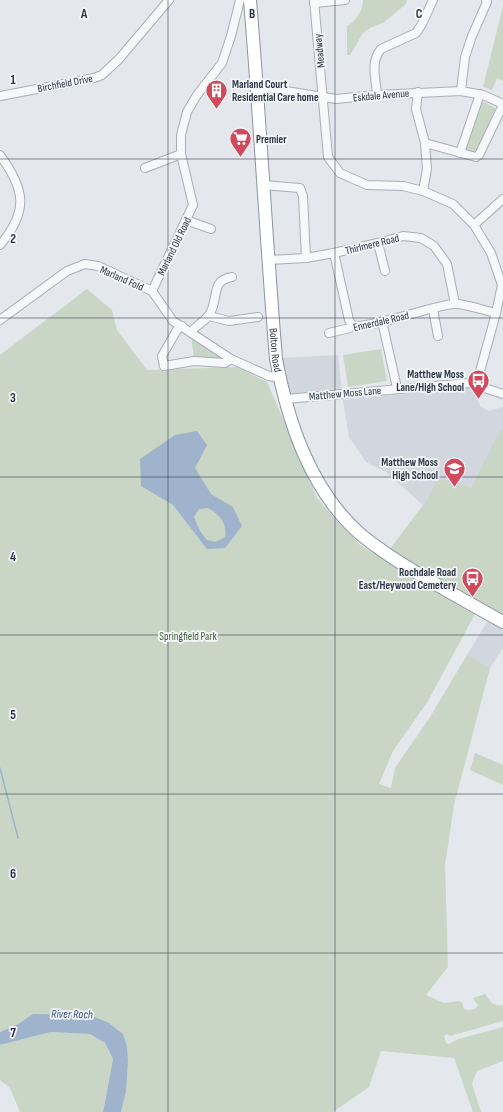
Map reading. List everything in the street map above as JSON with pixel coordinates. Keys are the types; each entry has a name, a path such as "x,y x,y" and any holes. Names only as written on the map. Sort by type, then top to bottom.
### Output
{"highway":[{"name":"Bolton Road","path":"250,0 258,88 263,185 276,352 280,376 294,429 306,459 326,494 343,516 360,533 385,552 503,622"}],"street":[{"name":"Birchfield Drive","path":"0,96 94,78 102,74 119,59 168,0"},
{"name":"Marland Old Road","path":"152,291 193,205 181,154 181,135 187,112 197,95 222,63 231,36 240,0"},
{"name":"Meadway","path":"345,0 314,2 324,98 328,157 340,173 367,185 403,186 423,190 453,204 474,225 491,253 502,285 476,386"},
{"path":"377,95 374,64 375,58 381,49 416,32 422,24 433,0"},
{"path":"462,91 465,56 487,2 486,0"},
{"name":"Eskdale Avenue","path":"258,88 267,88 336,99 418,92 462,91 480,94 503,104"},
{"path":"418,92 416,109 426,143 427,169 423,190"},
{"path":"460,153 480,94"},
{"path":"426,143 476,157 479,155 503,104"},
{"path":"0,154 17,182 21,197 21,205 14,225 0,245"},
{"path":"145,168 181,154"},
{"path":"263,185 300,188 303,196 306,258"},
{"path":"474,225 503,199"},
{"path":"186,220 211,229"},
{"name":"Thirlmere Road","path":"269,260 306,258 334,253 403,236 421,238 434,246 447,264 455,304"},
{"path":"378,243 384,270"},
{"path":"334,253 349,320 352,325"},
{"name":"Marland Fold","path":"0,320 67,271 82,264 89,264 98,266 152,291 174,321 231,359 269,376 280,376"},
{"path":"190,332 209,316 215,301 216,289 219,282 228,277"},
{"name":"Ennerdale Road","path":"329,333 350,328 352,325 358,326 382,322 455,304 496,313"},
{"path":"433,309 438,336"},
{"path":"209,316 229,321 258,317"},
{"path":"382,322 397,388"},
{"path":"182,326 177,330 162,356 164,366 194,361 225,363 231,359"},
{"name":"Matthew Moss Lane","path":"286,399 397,388 469,383 503,394"}],"shaded area":[{"path":"338,355 342,392 290,395 280,358"},
{"name":"Matthew Moss High School","path":"469,388 475,393 480,406 488,411 503,407 503,559 390,549 423,505 386,472 366,462 349,437 343,400"},
{"path":"487,622 495,624 503,629 503,648 490,668 467,655"}],"green space":[{"path":"363,0 407,0 406,4 383,23 370,28 363,33 350,55 347,55 347,26 353,22 358,15 363,4"},
{"path":"503,6 503,81 497,78 492,90 483,87"},
{"path":"481,101 494,107 495,110 475,153 465,150"},
{"name":"Springfield Park","path":"87,289 112,310 117,330 147,370 237,367 267,382 317,498 337,521 360,545 475,614 428,701 393,751 379,784 391,788 395,768 430,717 467,655 490,668 454,805 445,865 448,967 426,995 444,1003 459,1001 462,1003 464,1009 468,1010 475,1009 478,1005 473,998 485,994 494,1004 503,1005 503,1021 450,1036 447,1034 444,1036 446,1043 449,1044 458,1039 503,1027 503,1061 477,1071 472,1084 481,1112 473,1112 454,1058 381,1051 369,1087 333,1112 121,1112 126,1092 127,1047 33,1014 18,1024 0,1032 0,355"},
{"path":"191,336 223,359 194,358"},
{"path":"381,349 387,381 348,387 343,355"},
{"path":"501,429 503,430 503,616 390,549 424,505 438,478 471,488"},
{"path":"475,753 503,765 503,785 470,770"},
{"path":"51,1032 90,1034 105,1043 113,1059 103,1112 20,1112 10,1088 0,1080 0,1045"}],"water":[{"path":"197,431 207,445 195,468 211,494 233,507 242,526 225,548 207,549 173,505 141,486 140,459 175,435","holes":["208,508 222,520 225,528 225,537 216,542 207,540 200,531 194,517 199,509"]},
{"path":"33,1014 90,1015 109,1023 123,1034 127,1047 128,1061 126,1092 121,1112 103,1112 113,1059 105,1043 90,1034 51,1032 0,1045 0,1032 18,1024"}],"waterway":[{"path":"0,768 18,838"}],"place":[{"name":"Marland Court Residential Care home","path":"217,110"},
{"name":"Premier","path":"240,158"},
{"name":"Matthew Moss Lane/High School","path":"479,400"},
{"name":"Matthew Moss High School","path":"454,488"},
{"name":"Rochdale Road East/Heywood Cemetery","path":"472,598"}],"water label":[{"name":"River Roch","path":"72,1014"}]}
